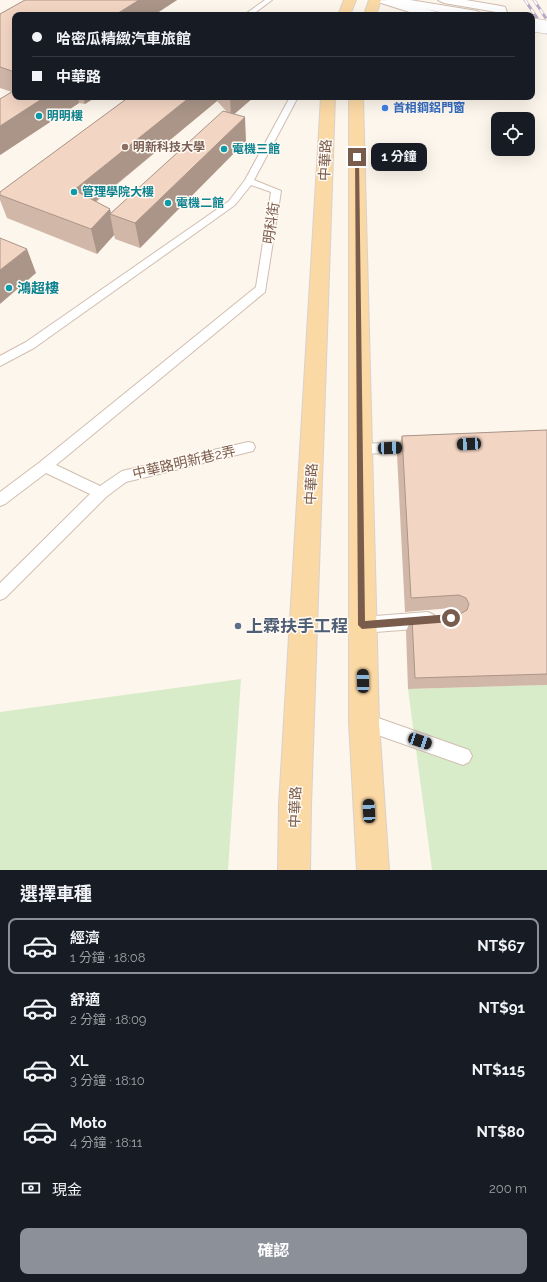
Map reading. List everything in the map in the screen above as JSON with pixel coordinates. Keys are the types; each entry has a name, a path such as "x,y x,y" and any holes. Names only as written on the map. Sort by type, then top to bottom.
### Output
{"main road":[{"path":"345,12 350,0"},
{"path":"371,12 375,0"},
{"name":"中華路","path":"294,870 295,805 328,100"},
{"path":"356,100 359,449 364,722 372,870"}],"street":[{"path":"382,0 421,12"},
{"path":"390,0 460,12"},
{"path":"444,0 501,9 502,12"},
{"path":"535,25 547,27"}],"lane":[{"path":"251,12 268,0"},
{"path":"0,362 30,345 232,202 249,181 292,100"},
{"name":"明科街","path":"45,466 261,289 276,191 249,181"},
{"path":"359,449 430,446"},
{"name":"中華路明新巷2弄","path":"0,593 101,493 122,477 248,447"},
{"path":"0,500 45,466 101,493"},
{"path":"362,625 443,618"},
{"path":"364,722 462,756"}],"green space":[{"path":"241,679 228,870 0,870 0,712"},
{"path":"547,685 547,870 432,870 408,689"}],"building":[{"path":"25,0 139,0 120,12 12,12 12,71 0,67 0,14"},
{"path":"12,92 12,100 40,100 0,126 0,99"},
{"path":"125,100 186,100 74,190 110,209 91,229 0,195 0,192"},
{"path":"223,111 245,117 135,223 110,214"},
{"path":"0,238 27,249 0,270"},
{"path":"547,430 547,674 415,678 412,618 460,614 467,610 469,604 466,598 459,595 411,598 402,436"}],"railway":[{"path":"525,0 533,12"},
{"path":"534,0 547,20"},
{"path":"535,15 547,33"}],"place":[{"name":"首相鋼鋁門窗","path":"385,108"},
{"name":"明明樓","path":"39,116"},
{"name":"明新科技大學","path":"125,147"},
{"name":"電機三館","path":"224,149"},
{"name":"管理學院大樓","path":"74,192"},
{"name":"電機二館","path":"168,203"},
{"name":"鴻超樓","path":"9,288"},
{"name":"上霖扶手工程","path":"238,626"}],"route":[{"path":"357,157 362,625 451,618"}]}
